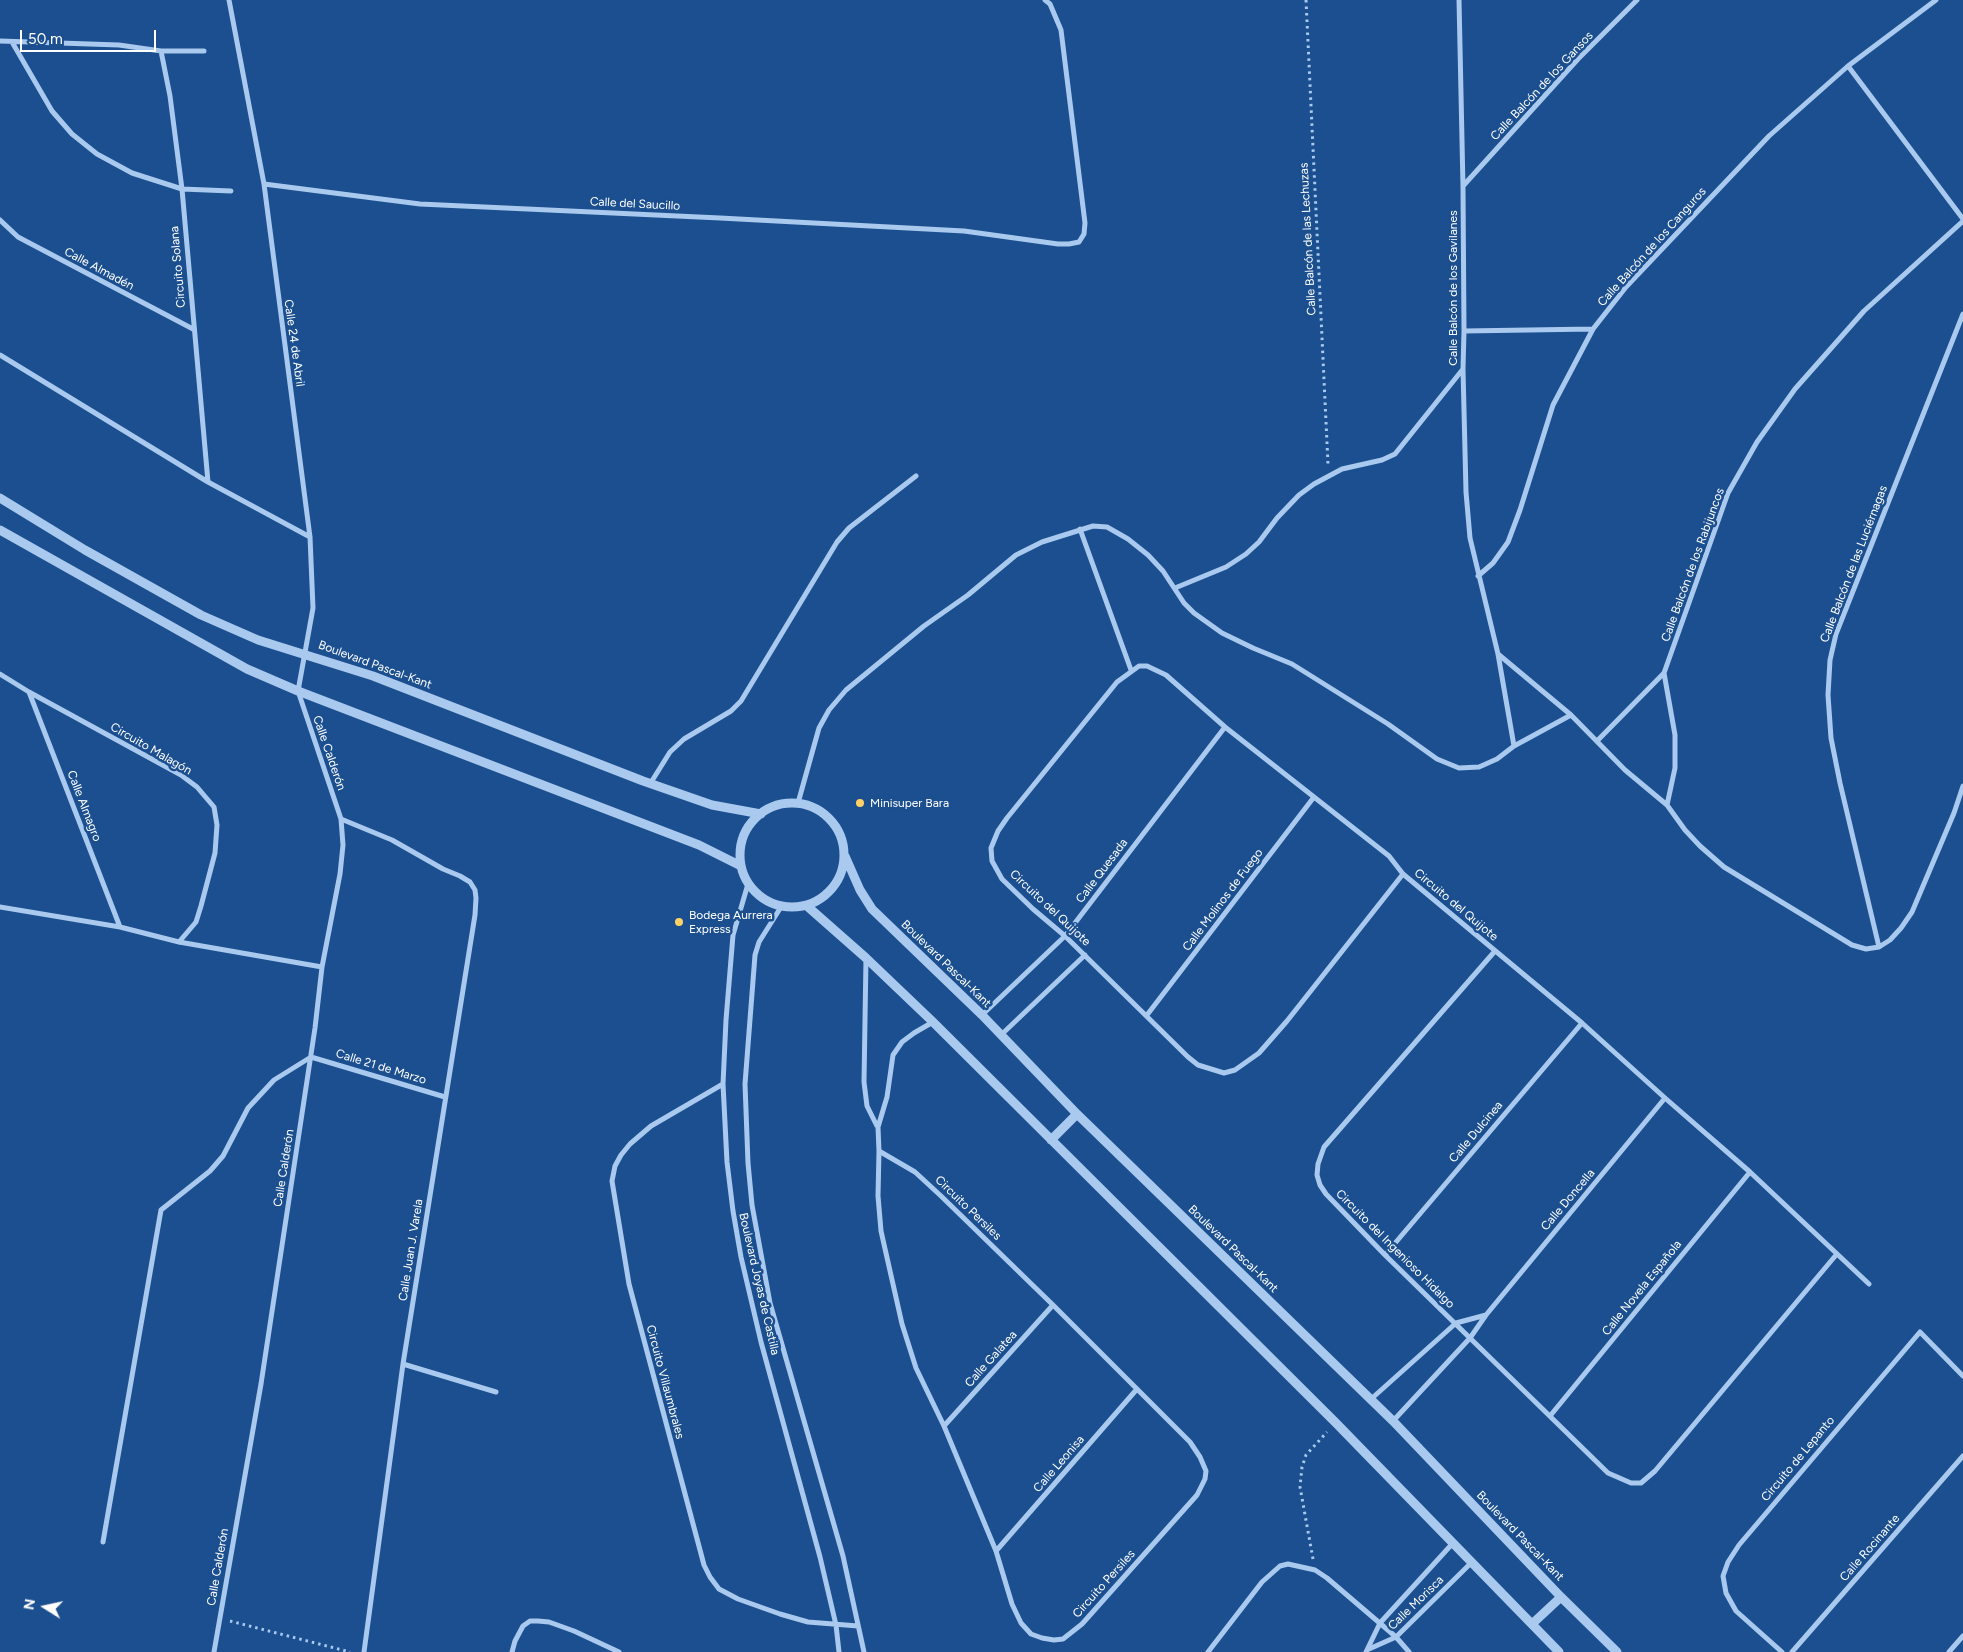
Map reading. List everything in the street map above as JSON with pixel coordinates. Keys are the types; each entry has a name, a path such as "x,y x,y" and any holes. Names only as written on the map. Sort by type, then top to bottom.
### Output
{"street":[{"name":"Calle 24 de Abril","path":"229,0 264,184 310,538 313,608 298,691"},
{"name":"Calle del Saucillo","path":"264,184 420,204 964,231 1058,244 1079,242 1084,234 1084,218 1061,30 1050,4 1045,0"},
{"name":"Calle Balcón de los Gavilanes","path":"1459,0 1466,492 1470,538 1498,654 1514,746"},
{"name":"Calle Balcón de los Gansos","path":"1463,187 1578,59 1636,0"},
{"name":"Calle Balcón de los Canguros","path":"1478,576 1492,563 1508,542 1553,405 1592,330 1626,287 1768,136 1848,66 1936,0"},
{"path":"0,41 119,45 160,51 204,51"},
{"path":"12,42 52,111 72,134 97,154 132,173 182,189 231,191"},
{"name":"Circuito Solana","path":"160,51 170,96 182,189 208,482"},
{"path":"1848,66 1963,220"},
{"name":"Calle Almadén","path":"0,220 18,237 193,329"},
{"name":"Calle Balcón de los Rabijuncos","path":"1598,742 1664,673 1728,493 1758,442 1795,389 1864,312 1963,220"},
{"name":"Calle Balcón de las Luciérnagas","path":"1879,948 1831,738 1828,695 1830,660 1836,634 1963,314"},
{"path":"1464,331 1592,330"},
{"path":"0,355 208,482 310,538"},
{"path":"1175,588 1226,567 1246,554 1259,542 1277,518 1299,495 1314,484 1342,469 1382,460 1395,454 1463,369"},
{"path":"650,784 670,752 684,739 731,711 741,702 837,542 849,528 916,476"},
{"name":"Boulevard Pascal-Kant","path":"0,498 85,550 200,615 258,640 306,653 372,676 650,784 712,805 761,814"},
{"path":"798,803 819,728 829,710 846,690 924,626 968,595 1016,555 1042,542 1093,526 1107,527 1128,539 1148,555 1175,588 1184,603 1194,613 1222,633 1292,664 1388,724 1437,759 1459,768 1479,767 1497,759 1514,746 1571,715"},
{"path":"1080,529 1131,670"},
{"path":"0,530 240,664 298,691 699,845 741,866"},
{"path":"1498,654 1571,715 1625,770 1667,805 1690,836 1724,867 1852,945 1866,949 1879,948 1901,928 1912,912 1954,813 1963,786"},
{"name":"Circuito del Quijote","path":"1403,874 1287,1021 1259,1053 1234,1070 1224,1074 1198,1065 1188,1057 1066,936 1033,909 1002,879 992,861 991,848 998,831 1007,818 1117,682 1131,670 1140,666 1148,666 1166,675 1225,727 1390,856 1403,874 1495,951"},
{"name":"Calle Balcón de los Rabijuncos","path":"1664,673 1675,735 1675,768 1667,805"},
{"name":"Circuito Malagón","path":"0,674 29,692 181,775 197,787 214,807 218,825 215,852 206,888 196,922 179,942"},
{"name":"Calle Calderón","path":"214,1652 261,1384 311,1056 322,968 340,874 343,845 341,819 298,691"},
{"name":"Calle Almagro","path":"29,692 120,926"},
{"name":"Calle Quesada","path":"982,1015 1066,936 1225,727"},
{"name":"Calle Molinos de Fuego","path":"1147,1015 1314,796"},
{"path":"798,803 816,809 832,821 841,837 844,856 840,878 826,895 807,906 781,907 762,899 748,884 741,866 741,846 748,828 761,814 778,805 798,803"},
{"name":"Calle Juan J. Varela","path":"341,819 392,840 470,882 475,890 476,898 475,915 403,1364 364,1652"},
{"name":"Boulevard Pascal-Kant","path":"844,856 860,890 872,909 982,1015 1077,1114 1393,1421 1561,1597 1617,1652"},
{"name":"Boulevard Joyas de Castilla","path":"748,884 733,935 726,1020 723,1084 727,1162 740,1256 761,1342 820,1558 836,1625 839,1652"},
{"path":"807,906 866,958 933,1022 1336,1422 1559,1652"},
{"path":"0,907 120,926 179,942 322,968"},
{"name":"Boulevard Joyas de Castilla","path":"781,907 758,942 755,956 745,1084 748,1163 752,1205 770,1302 843,1556 864,1652"},
{"path":"1495,951 1582,1023 1750,1172 1869,1284"},
{"name":"Circuito del Ingenioso Hidalgo","path":"1495,951 1324,1147 1318,1164 1317,1174 1326,1194 1385,1255 1608,1473 1631,1484 1641,1483 1655,1471 1836,1254"},
{"path":"1001,1035 1085,955"},
{"name":"Circuito Persiles","path":"866,958 864,1082 867,1106 878,1127"},
{"name":"Circuito Persiles","path":"880,1151 915,1172 942,1196 1190,1442 1200,1457 1206,1471 1205,1479 1197,1495 1082,1624 1064,1639 1042,1638 1031,1634 1021,1623 1012,1604 996,1551 944,1426 916,1368 902,1324 880,1231 878,1196 880,1151 878,1127 887,1097 893,1055 902,1042 933,1022"},
{"name":"Calle Dulcinea","path":"1385,1255 1582,1023"},
{"path":"103,1542 161,1210 210,1171 223,1156 248,1108 274,1080 311,1056"},
{"name":"Calle 21 de Marzo","path":"311,1056 445,1097"},
{"name":"Circuito Villaumbrales","path":"723,1084 651,1126 630,1144 615,1166 612,1181 613,1198 629,1284 700,1550 710,1577 719,1589 738,1599 780,1614 808,1622 858,1626"},
{"name":"Calle Doncella","path":"1393,1421 1470,1338 1486,1315 1665,1098"},
{"path":"1051,1140 1077,1114"},
{"name":"Calle Novela Española","path":"1550,1416 1750,1172"},
{"name":"Calle Galatea","path":"944,1426 1053,1305"},
{"path":"1370,1400 1456,1323 1486,1315"},
{"name":"Circuito de Lepanto","path":"1782,1652 1736,1610 1726,1593 1723,1576 1728,1562 1739,1544 1920,1332 1963,1376"},
{"path":"403,1364 496,1392"},
{"name":"Calle Leonisa","path":"996,1551 1137,1389"},
{"name":"Calle Rocinante","path":"1792,1652 1963,1456"},
{"name":"Calle Morisca","path":"1368,1651 1380,1624 1453,1543"},
{"name":"Calle Morisca","path":"1368,1651 1396,1638 1472,1562"},
{"path":"1208,1652 1262,1582 1280,1566 1288,1564 1315,1570 1327,1578 1396,1638 1409,1652"},
{"path":"1532,1624 1561,1597"},
{"path":"512,1652 515,1641 523,1626 530,1621 549,1622 574,1631 618,1652"},
{"path":"1949,1652 1963,1636"}],"path":[{"name":"Calle Balcón de las Lechuzas","path":"1306,0 1329,476"},
{"path":"1315,1570 1300,1487 1302,1467 1306,1455 1336,1422"},
{"path":"220,1618 350,1652"}],"place":[{"name":"Minisuper Bara","path":"860,803"},
{"name":"Bodega Aurrera Express","path":"679,922"}]}
